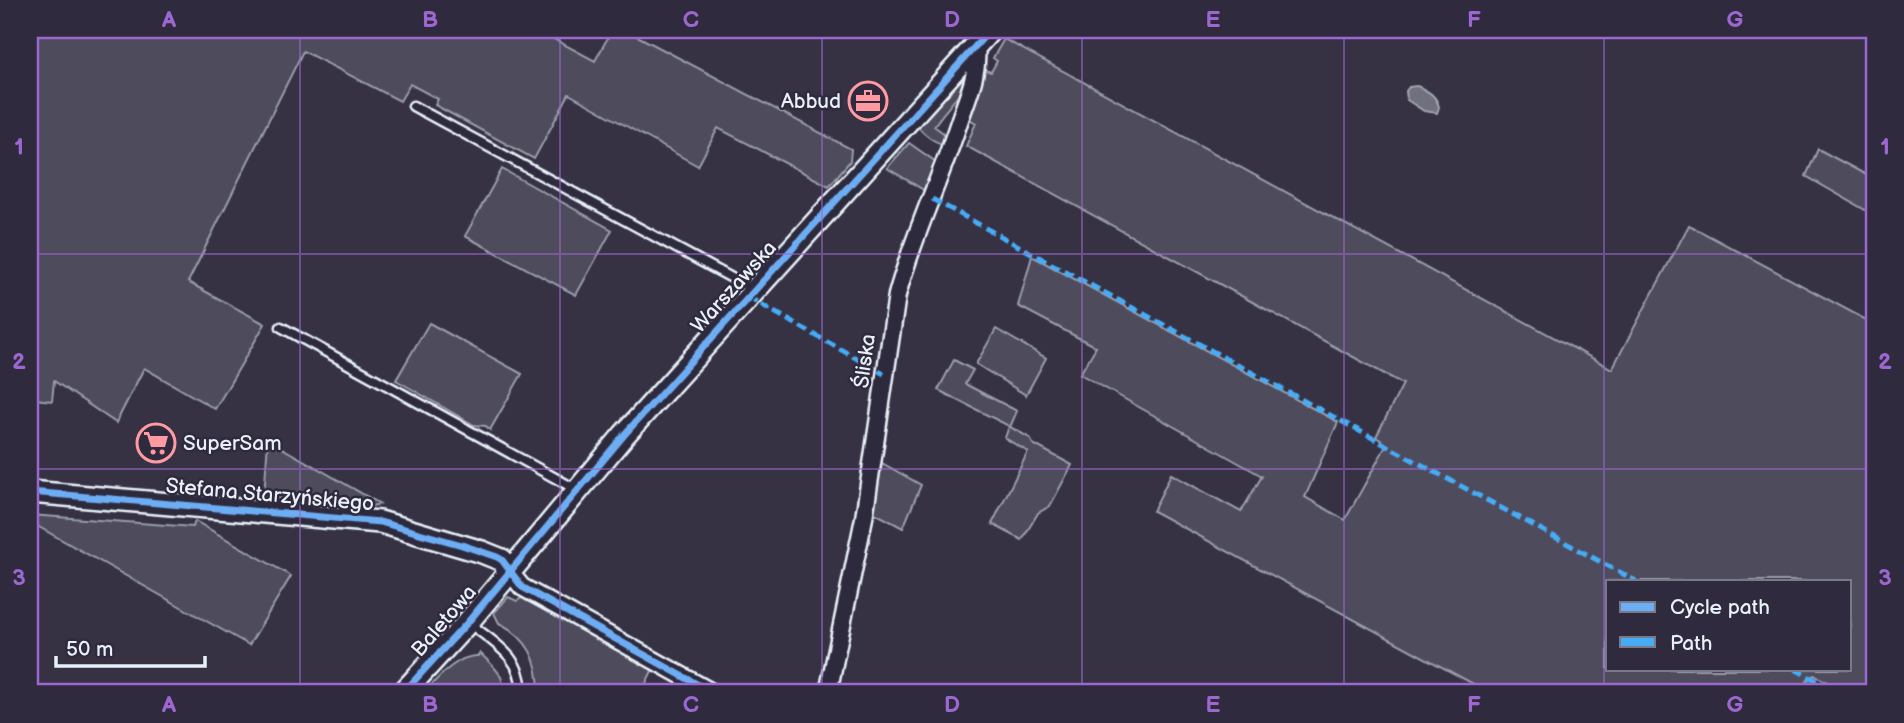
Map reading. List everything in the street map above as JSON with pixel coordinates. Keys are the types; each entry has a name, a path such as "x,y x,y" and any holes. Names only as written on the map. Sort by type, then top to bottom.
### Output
{"street":[{"name":"Warszawska","path":"509,571 754,290 983,37"},
{"name":"Śliska","path":"828,693 864,518 897,295 948,156 978,64 983,37"},
{"name":"Stefana Starzyńskiego","path":"30,492 380,522 489,554 502,560 522,587 713,693"},
{"name":"Baletowa","path":"403,693 509,571"}],"lane":[{"path":"413,106 754,290"},
{"path":"281,327 578,490"},
{"path":"468,621 517,665 522,680 521,693"}],"shaded area":[{"path":"30,30 537,30 595,61 612,30 626,30 851,149 850,161 829,186 718,128 698,166 569,94 534,159 435,105 438,99 410,84 400,101 303,51 188,282 265,324 215,409 144,368 116,423 54,381 52,401 35,399 37,378 30,377"},
{"path":"1004,39 1612,369 1689,225 1874,324 1874,693 1848,693 1814,675 1807,681 1831,693 1490,693 1153,511 1171,474 1241,512 1262,476 1080,374 1096,347 1018,306 1032,256 1338,422 1305,497 1345,520 1387,444 1376,437 1403,384 966,146 976,123 966,117 985,70 991,72 997,61 993,58"},
{"path":"965,74 968,77 962,90 934,126 946,135 947,139 944,144 937,142 921,131 920,124"},
{"path":"909,143 936,162 927,192 887,168"},
{"path":"1818,149 1874,179 1874,215 1806,176"},
{"path":"502,169 612,230 576,295 465,236"},
{"path":"429,323 522,374 490,430 486,426 474,425 396,380"},
{"path":"996,329 1046,358 1026,395 976,364"},
{"path":"954,360 973,370 965,384 1017,411 1010,427 1030,438 1033,444 1072,465 1050,506 1038,513 1022,540 992,524 1028,452 1005,438 1009,426 938,390"},
{"path":"268,440 380,504 368,507 264,497"},
{"path":"882,463 921,485 903,528 871,511"},
{"path":"30,515 193,527 195,521 291,576 249,645 30,522"},
{"path":"508,597 517,601 522,598 653,669 641,693 539,693 537,671 525,643 499,623 494,613"},
{"path":"480,653 500,676 503,693 424,693 455,663"}],"water":[{"path":"1417,86 1434,96 1439,107 1437,113 1424,111 1407,100 1406,91 1409,87"}],"marked path":[{"path":"932,199 1634,580"},
{"path":"748,297 884,374"},
{"path":"1797,670 1839,693"}],"cycle path":[{"path":"403,693 468,622 624,435 990,30"},
{"path":"30,492 380,522 462,545 497,557 522,587 713,693"}],"place":[{"name":"Abbud","path":"868,101"},
{"name":"SuperSam","path":"156,443"}]}
